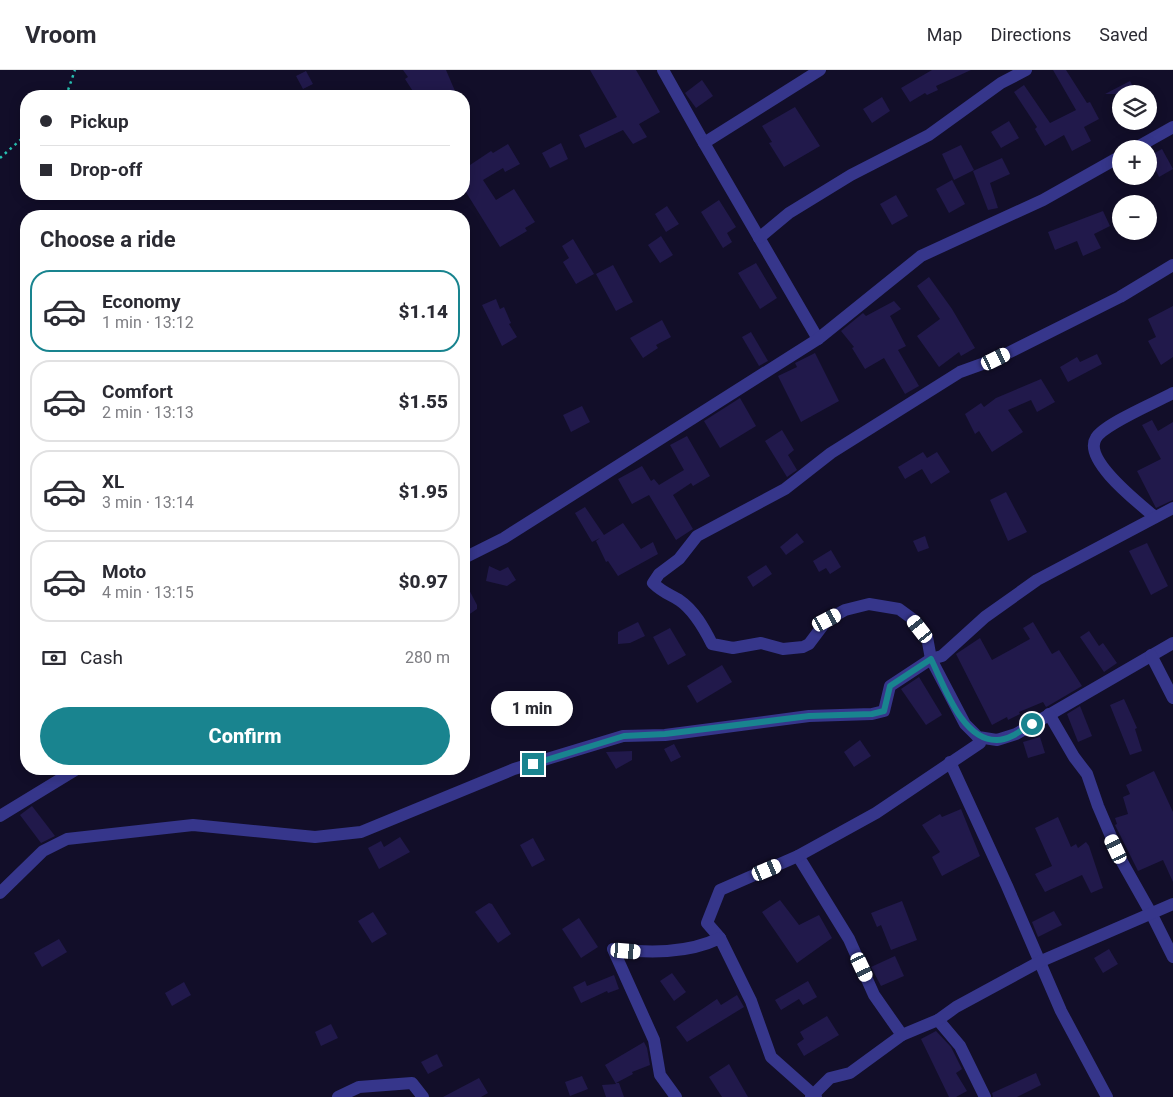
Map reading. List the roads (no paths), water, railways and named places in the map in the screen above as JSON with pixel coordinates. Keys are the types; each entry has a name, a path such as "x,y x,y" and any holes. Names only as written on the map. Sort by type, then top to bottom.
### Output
{"street":[{"path":"664,70 704,143 818,339"},
{"path":"704,143 820,70"},
{"path":"759,238 789,213 851,175 929,135 1001,84 1026,70"},
{"path":"1150,140 1173,127"},
{"path":"470,555 504,538 818,339 921,256 1043,200 1112,161"},
{"path":"1173,265 1120,297 1079,318 996,359 960,372 831,453 784,489 698,536 678,559 659,574 653,584 662,593 680,601 696,617 712,644 733,648 761,643 783,649 803,647 809,644 827,620 845,610 869,604 899,609 914,620 927,637 931,659 960,716 978,736 980,743 876,813 798,856 720,890 707,922 720,938 751,1001 771,1057 814,1096 830,1078 850,1073 902,1035 938,1020 956,1007 1039,962 1173,904"},
{"path":"1155,517 1118,484 1096,460 1093,447 1096,438 1105,429 1173,393"},
{"path":"0,893 43,851 67,839 193,825 315,837 360,832 514,769 624,736 665,734 769,719 872,714 884,711 890,686 931,659 942,656 985,616 1037,580 1173,508"},
{"path":"978,736 997,740 1016,734 1173,643"},
{"path":"1150,655 1173,698"},
{"path":"1049,714 1074,758 1087,774 1098,806 1121,860 1152,914 1173,957"},
{"path":"950,762 1007,886 1061,1011 1107,1097"},
{"path":"0,816 67,775"},
{"path":"798,856 849,939 874,994 902,1035"},
{"path":"676,1097 660,1075 654,1040 613,949 654,953 710,943 720,938"},
{"path":"938,1020 960,1046 985,1097"},
{"path":"338,1097 359,1087 412,1083 423,1097"}]}
